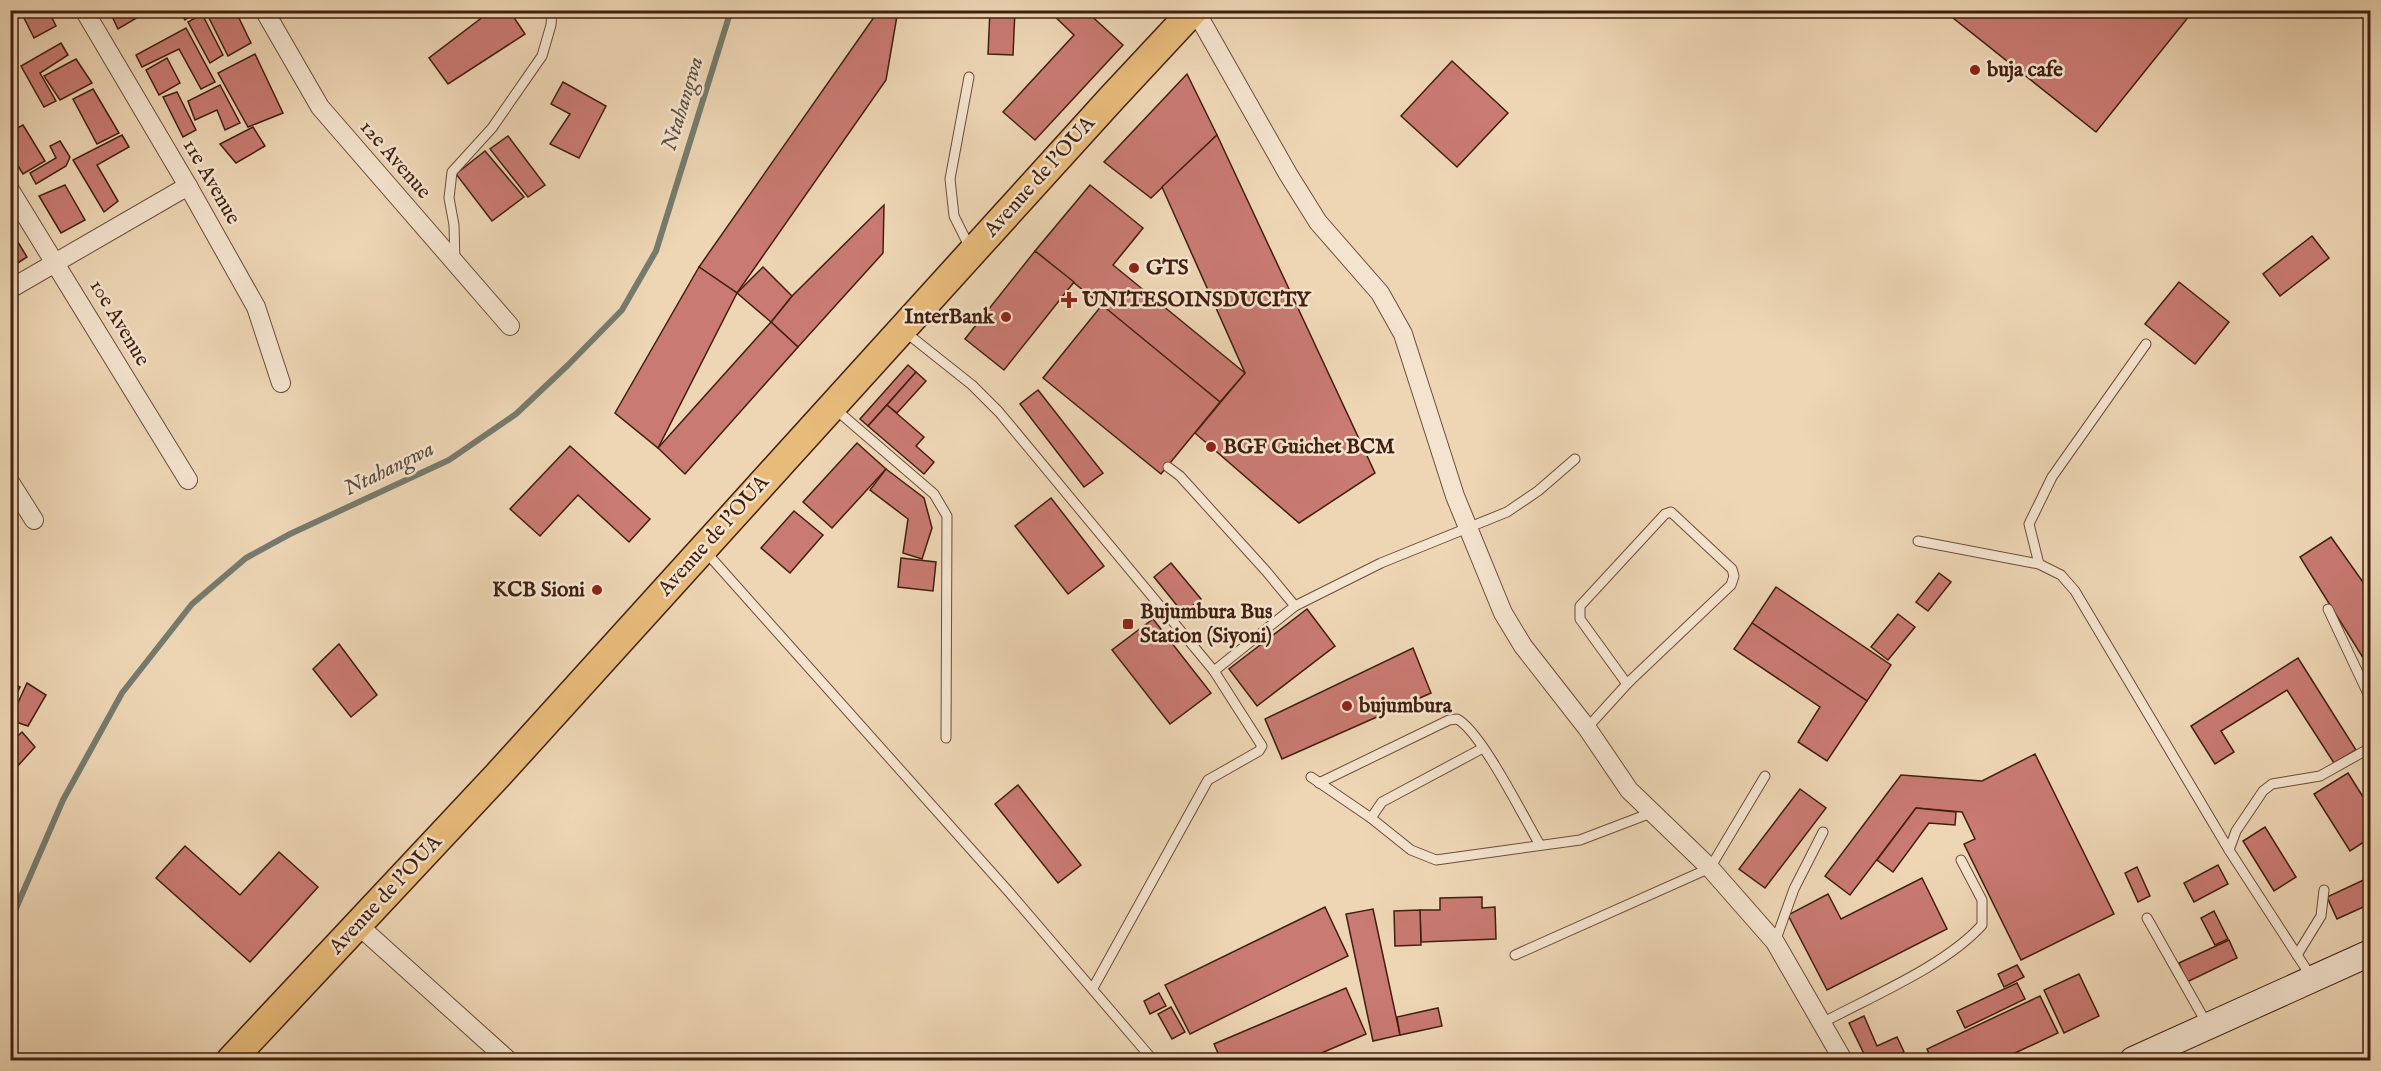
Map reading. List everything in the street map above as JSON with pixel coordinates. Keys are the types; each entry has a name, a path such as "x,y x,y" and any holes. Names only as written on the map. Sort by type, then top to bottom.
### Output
{"main road":[{"name":"Avenue de l'OUA","path":"231,1060 358,925 1195,10"}],"street":[{"name":"11e Avenue","path":"84,10 188,186 261,318 281,383"},
{"name":"12e Avenue","path":"264,10 320,107 510,326"},
{"path":"1195,10 1288,174 1318,222 1380,293 1403,334 1455,496 1503,613 1523,646 1587,728 1629,790 1710,868 1775,942 1843,1060"},
{"path":"10,289 188,186"},
{"name":"10e Avenue","path":"10,190 188,480"},
{"path":"10,482 34,520"},
{"path":"358,925 508,1060"},
{"path":"2133,1060 2370,953"}],"lane":[{"path":"455,263 454,225 449,198 452,172 492,128 542,56 551,25 552,10"},
{"path":"969,77 950,179 954,216 972,252"},
{"path":"902,330 972,385 999,412 1214,671 1262,746 1259,751 1208,780 1093,988"},
{"path":"2039,564 2028,524 2052,477 2146,344"},
{"path":"832,406 934,494 947,516 946,738"},
{"path":"1214,671 1295,606 1372,567 1507,512 1538,491 1575,459"},
{"path":"1168,467 1180,476 1295,606"},
{"path":"1587,728 1627,684 1731,585 1734,576 1732,569 1671,512 1665,514 1580,606 1580,619 1627,684"},
{"path":"1918,541 2039,564 2061,575 2075,591 2229,850 2313,980"},
{"path":"703,549 1093,988 1153,1060"},
{"path":"2328,609 2370,698"},
{"path":"1319,783 1449,720 1463,722 1483,748 1540,845"},
{"path":"1371,818 1382,802 1483,748"},
{"path":"2229,850 2236,831 2263,791 2272,784 2320,776 2370,748"},
{"path":"1515,955 1710,868 1765,776"},
{"path":"1311,777 1371,818 1411,850 1436,860 1580,840 1651,813"},
{"path":"1775,942 1794,889 1824,832"},
{"path":"1822,1023 1936,961 1967,941 1982,925 1982,900 1961,860"},
{"path":"2297,955 2321,915 2324,890"},
{"path":"2147,918 2208,1026"}],"building":[{"path":"20,10 48,10 56,26 34,38"},
{"path":"109,10 150,10 118,29"},
{"path":"179,10 198,10 185,20"},
{"path":"205,10 235,10 251,43 228,56"},
{"path":"492,10 509,10 525,34 448,84 429,58"},
{"path":"879,10 898,10 886,80 737,293 699,267"},
{"path":"990,10 1015,10 1013,55 988,54"},
{"path":"1048,10 1085,10 1123,45 1035,140 1003,112 1074,35"},
{"path":"1943,10 2194,10 2096,132"},
{"path":"202,14 223,55 210,63 188,22"},
{"path":"186,28 215,82 201,89 179,49 142,67 136,55"},
{"path":"61,43 68,55 40,73 56,101 44,107 21,66"},
{"path":"255,54 283,113 248,127 218,73"},
{"path":"167,58 180,83 159,95 146,70"},
{"path":"76,59 92,83 60,100 44,76"},
{"path":"1452,61 1508,113 1457,167 1401,116"},
{"path":"1187,74 1217,135 1151,198 1104,162"},
{"path":"563,82 606,106 579,158 550,144 570,114 551,104"},
{"path":"220,85 240,123 225,130 217,110 195,120 188,101"},
{"path":"93,89 119,133 97,144 73,99"},
{"path":"177,92 196,130 183,137 163,97"},
{"path":"23,125 45,161 23,174 10,153 10,132"},
{"path":"253,127 265,146 236,163 220,144"},
{"path":"122,135 129,147 97,165 118,201 104,212 73,160"},
{"path":"1217,135 1375,473 1299,523 1195,433 1245,373 1162,187"},
{"path":"508,136 545,185 528,197 490,149"},
{"path":"60,141 70,157 66,166 36,184 30,173 56,158 50,146"},
{"path":"485,151 524,197 492,221 456,174"},
{"path":"65,185 85,220 61,233 39,196"},
{"path":"1090,185 1143,228 1113,265 1245,373 1220,402 1035,251"},
{"path":"884,205 883,253 798,347 771,322 792,296"},
{"path":"10,229 27,257 10,268"},
{"path":"2312,236 2329,258 2280,296 2263,274"},
{"path":"1035,251 1074,282 1004,370 965,339"},
{"path":"699,267 737,293 658,448 615,413"},
{"path":"763,267 792,296 771,322 737,293"},
{"path":"2179,282 2229,322 2195,364 2145,324"},
{"path":"1102,305 1220,402 1161,474 1043,378"},
{"path":"771,322 798,347 685,474 658,448"},
{"path":"908,365 916,372 868,426 860,419"},
{"path":"916,372 926,381 897,413 887,405"},
{"path":"1038,390 1103,473 1084,487 1020,404"},
{"path":"887,405 924,437 916,446 934,462 924,474 868,426"},
{"path":"857,443 886,469 832,528 803,502"},
{"path":"570,446 650,519 629,542 578,495 540,536 510,509"},
{"path":"886,469 924,498 932,528 922,559 903,553 908,519 870,490"},
{"path":"1051,498 1104,566 1068,594 1015,526"},
{"path":"794,511 823,535 790,573 761,548"},
{"path":"2331,537 2370,592 2370,669 2300,557"},
{"path":"901,558 936,562 933,591 898,587"},
{"path":"1171,563 1201,599 1183,613 1154,577"},
{"path":"1939,573 1951,582 1928,611 1916,602"},
{"path":"1776,587 1891,665 1867,701 1752,623"},
{"path":"1307,609 1335,646 1257,706 1229,669"},
{"path":"1898,614 1915,627 1888,660 1871,647"},
{"path":"1153,619 1211,693 1170,724 1112,650"},
{"path":"1752,623 1867,701 1827,761 1798,742 1820,707 1734,649"},
{"path":"339,644 377,695 351,717 313,669"},
{"name":"bujumbura","path":"1413,648 1431,693 1282,759 1265,719"},
{"path":"2298,658 2356,750 2334,763 2287,690 2221,731 2234,752 2215,764 2191,726"},
{"path":"10,682 20,687 10,707"},
{"path":"27,683 46,695 28,726 10,720"},
{"path":"22,732 35,747 15,769 10,765 10,743"},
{"path":"2035,754 2114,914 2021,960 1964,844 1975,839 1962,812 1916,808 1850,895 1825,876 1901,775 1982,781"},
{"path":"2348,773 2370,808 2370,838 2350,851 2314,794"},
{"path":"1018,785 1081,865 1058,883 995,804"},
{"path":"1800,789 1826,808 1765,888 1739,869"},
{"path":"1916,808 1956,812 1955,825 1929,823 1893,872 1877,860"},
{"path":"2265,827 2296,877 2274,891 2243,841"},
{"path":"185,846 240,895 279,852 318,887 250,962 156,878"},
{"path":"2218,865 2228,884 2194,902 2184,883"},
{"path":"2137,867 2150,896 2138,902 2125,873"},
{"path":"2370,877 2370,904 2337,919 2327,897"},
{"path":"1922,878 1947,929 1827,990 1788,915 1828,894 1841,919"},
{"path":"1482,897 1482,908 1495,907 1496,939 1421,942 1420,910 1440,910 1440,898"},
{"path":"1325,907 1348,956 1190,1034 1165,985"},
{"path":"1373,909 1400,1035 1373,1041 1346,914"},
{"path":"1420,910 1421,945 1395,946 1394,911"},
{"path":"2214,911 2228,939 2215,945 2201,918"},
{"path":"2229,940 2237,958 2187,982 2179,963"},
{"path":"2017,965 2024,977 2004,987 1998,974"},
{"path":"2079,974 2099,1016 2064,1033 2044,990"},
{"path":"2017,983 2025,999 1965,1028 1957,1011"},
{"path":"1346,988 1366,1034 1305,1060 1221,1060 1214,1044"},
{"path":"1159,993 1166,1006 1150,1014 1144,1001"},
{"path":"2040,996 2058,1033 2000,1060 1932,1060 1927,1049"},
{"path":"1171,1007 1185,1032 1172,1039 1158,1014"},
{"path":"1438,1008 1442,1026 1400,1035 1397,1017"},
{"path":"1864,1016 1877,1046 1897,1037 1904,1052 1887,1060 1867,1060 1849,1023"}],"waterway":[{"name":"Ntahangwa","path":"10,922 63,800 122,693 192,604 246,558 290,534 449,460 516,414 622,310 656,251 731,10"}],"place":[{"name":"buja cafe","path":"1975,70"},
{"name":"GTS","path":"1134,268"},
{"name":"UNITESOINSDUCITY","path":"1069,300"},
{"name":"InterBank","path":"1006,317"},
{"name":"BGF Guichet BCM","path":"1211,447"},
{"name":"KCB Sioni","path":"597,590"},
{"name":"Bujumbura Bus Station (Siyoni)","path":"1128,624"},
{"name":"bujumbura","path":"1347,706"}]}
